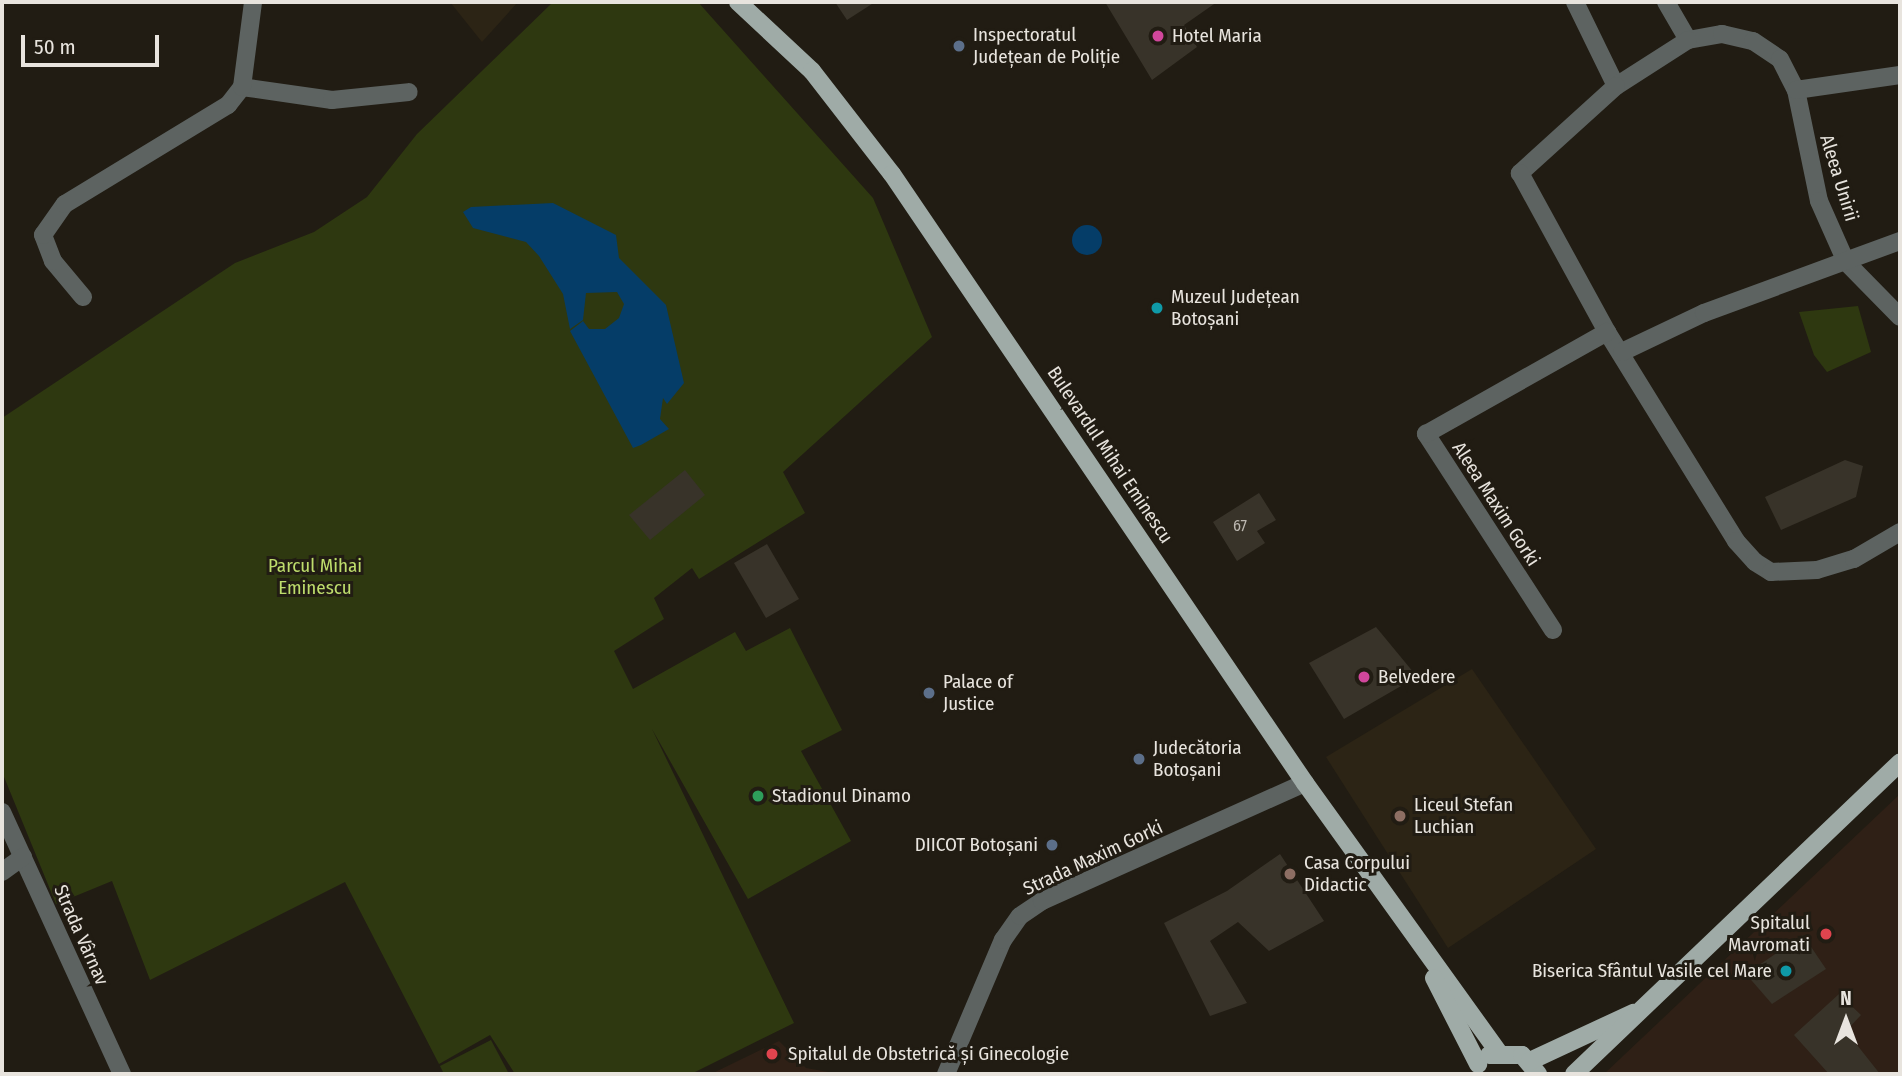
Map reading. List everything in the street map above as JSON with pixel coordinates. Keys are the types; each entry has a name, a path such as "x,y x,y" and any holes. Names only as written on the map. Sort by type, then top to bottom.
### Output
{"main road":[{"name":"Bulevardul Mihai Eminescu","path":"738,2 812,71 892,174 1305,783 1423,952 1497,1052"},
{"path":"1574,1074 1900,762"},
{"name":"Bulevardul Mihai Eminescu","path":"1423,952 1476,1069"},
{"path":"1476,1069 1497,1052 1514,1052 1534,1068 1649,1005"}],"street":[{"path":"83,297 53,261 43,235 65,204 228,105 242,87 253,2"},
{"path":"1575,2 1616,86"},
{"path":"1666,2 1688,40"},
{"name":"Aleea Unirii","path":"1607,332 1520,173 1616,86 1688,40 1723,34 1753,41 1780,60 1796,90 1819,201 1846,262"},
{"path":"1796,90 1900,75"},
{"path":"242,87 332,100 409,92"},
{"path":"1622,352 1704,313 1900,242"},
{"path":"1846,262 1900,317"},
{"path":"1607,332 1622,352 1736,541 1770,572 1792,575 1854,559 1900,532"},
{"name":"Aleea Maxim Gorki","path":"1553,630 1426,434 1607,332"},
{"name":"Strada Maxim Gorki","path":"946,1074 1003,940 1020,916 1042,901 1305,783"},
{"name":"Strada Vârnav","path":"2,812 122,1074"},
{"path":"2,872 23,858"}],"shaded area":[{"path":"450,2 518,2 482,42"},
{"path":"1472,669 1596,849 1448,948 1326,757"},
{"name":"Spitalul Mavromati","path":"1900,794 1900,1074 1604,1074"},
{"name":"Spitalul de Obstetrică și Ginecologie","path":"779,1041 806,1068 840,1074 711,1074"}],"green space":[{"name":"Parcul Mihai Eminescu","path":"553,2 698,2 873,198 932,337 783,472 805,513 699,579 692,568 654,598 664,619 614,651 633,689 735,632 746,651 790,628 842,730 801,751 851,841 748,899 652,729 794,1023 691,1074 515,1074 490,1035 439,1064 345,882 150,980 112,881 56,904 2,772 2,418 235,263 314,232 367,197 417,134"},
{"path":"1858,306 1871,352 1827,372 1814,355 1799,312"},
{"path":"491,1040 509,1074 444,1074 440,1066"}],"water":[{"path":"553,203 616,235 619,258 666,305 684,383 667,404 663,398 660,419 669,429 633,448 570,331 583,321 589,329 605,329 619,318 624,304 617,292 586,293 583,320 570,329 563,294 539,256 526,242 473,228 463,212 471,207"},
{"path":"1087,225 1098,229 1102,240 1098,251 1087,255 1076,251 1072,240 1076,229"}],"building":[{"path":"835,2 875,2 847,20"},
{"name":"Hotel Maria","path":"1105,2 1217,2 1184,25 1197,47 1152,80"},
{"path":"1845,460 1863,466 1856,497 1781,530 1765,497"},
{"path":"685,470 705,495 650,540 629,515"},
{"path":"1259,493 1276,520 1257,531 1265,543 1237,561 1213,522"},
{"path":"767,544 799,599 766,618 734,563"},
{"name":"Belvedere","path":"1376,627 1414,673 1408,682 1344,719 1309,663"},
{"name":"Casa Corpului Didactic","path":"1280,854 1324,921 1269,951 1238,922 1210,941 1247,1003 1210,1016 1164,923 1227,891"},
{"name":"Biserica Sfântul Vasile cel Mare","path":"1803,935 1826,969 1772,1004 1746,974"},
{"path":"1839,994 1861,1015 1846,1031 1880,1074 1829,1074 1794,1035"}],"place":[{"name":"Hotel Maria","path":"1158,36"},
{"name":"Inspectoratul Județean de Poliție","path":"959,46"},
{"name":"Muzeul Județean Botoșani","path":"1157,308"},
{"name":"Belvedere","path":"1364,677"},
{"name":"Palace of Justice","path":"929,693"},
{"name":"Judecătoria Botoșani","path":"1139,759"},
{"name":"Stadionul Dinamo","path":"758,796"},
{"name":"Liceul Stefan Luchian","path":"1400,816"},
{"name":"DIICOT Botoșani","path":"1052,845"},
{"name":"Casa Corpului Didactic","path":"1290,874"},
{"name":"Spitalul Mavromati","path":"1826,934"},
{"name":"Biserica Sfântul Vasile cel Mare","path":"1786,971"},
{"name":"Spitalul de Obstetrică și Ginecologie","path":"772,1054"}]}
